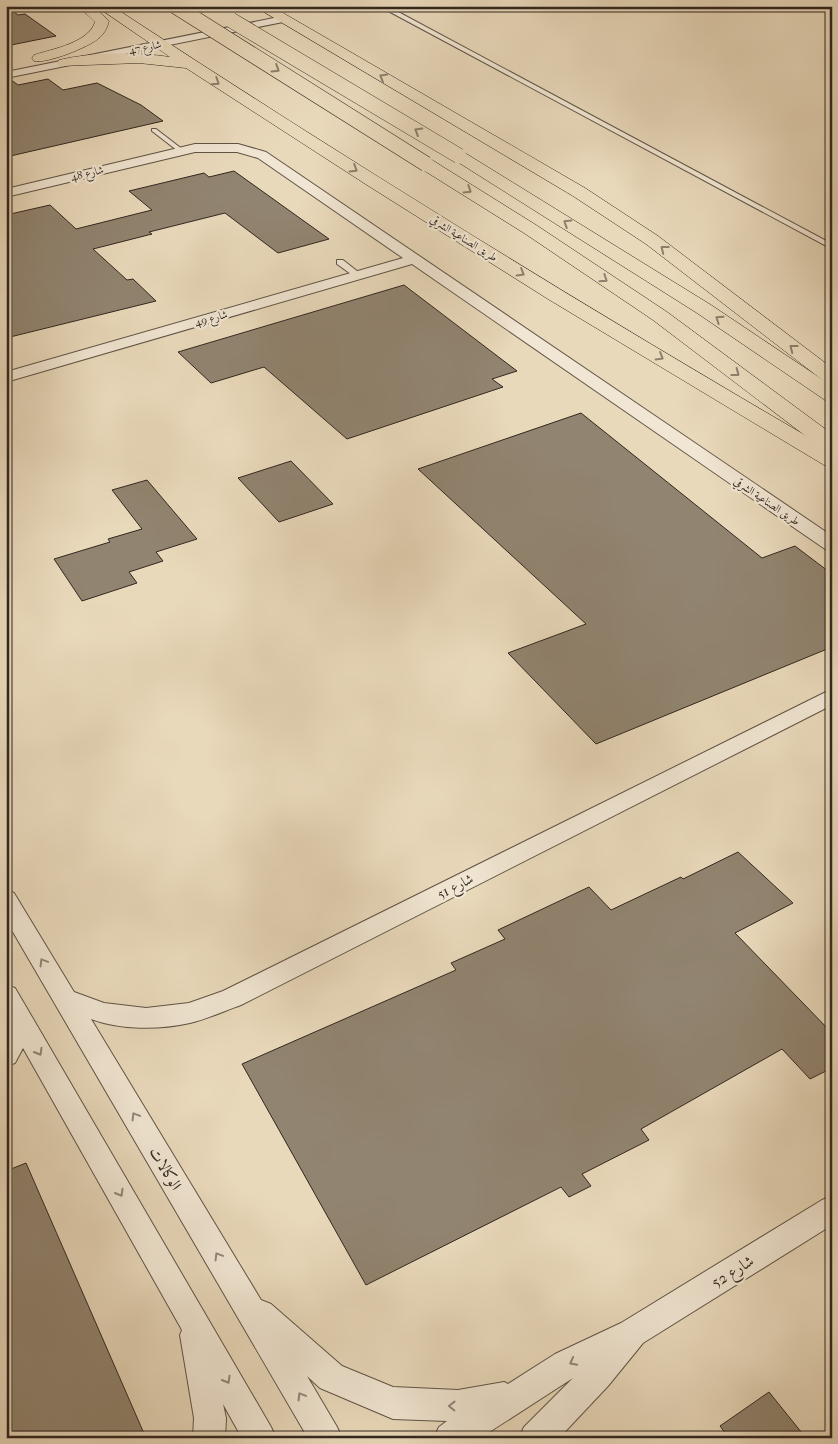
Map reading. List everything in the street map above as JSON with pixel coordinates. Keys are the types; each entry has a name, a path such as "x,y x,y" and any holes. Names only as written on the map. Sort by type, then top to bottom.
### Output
{"main road":[{"path":"38,58 82,43 98,33 102,26 102,21 85,6"},
{"name":"طريق الصناعية الشرقي","path":"103,6 194,67 496,258 832,460"},
{"path":"175,6 530,229 660,316 832,445"},
{"path":"217,11 460,156 704,309 832,396"},
{"path":"245,17 270,15 478,148 515,155 579,192 652,240 832,378"},
{"path":"64,64 98,59 141,58 168,60 194,67"}],"street":[{"name":"شارع 47","path":"6,64 154,40 270,15"},
{"name":"شارع 47","path":"6,75 64,64 245,17"},
{"name":"طريق الصناعية الشرقي","path":"174,152 224,147 262,155 832,545"},
{"name":"شارع 48","path":"6,193 174,152"},
{"name":"شارع 49","path":"6,377 416,259"},
{"name":"شارع 51","path":"66,999 103,1013 146,1018 190,1013 232,998 832,696"},
{"name":"الوكالات","path":"6,899 326,1438"},
{"path":"6,1055 11,1046 11,1004"},
{"path":"11,1004 260,1438"},
{"name":"شارع 52","path":"450,1438 566,1365 632,1333 832,1209"},
{"path":"245,1301 331,1377 392,1403 458,1406 517,1396"},
{"path":"191,1318 210,1418 209,1438"},
{"name":"شارع 52","path":"535,1438 569,1407 632,1333"}],"lane":[{"path":"382,6 832,247"},
{"path":"154,130 174,152"},
{"path":"340,262 358,275"}],"building":[{"path":"6,6 18,15 25,14 56,36 6,46"},
{"path":"10,79 18,85 48,79 63,90 97,83 141,105 163,121 6,157 6,80"},
{"path":"234,171 329,239 278,253 225,213 149,232 152,234 93,249 127,280 133,279 156,301 6,338 6,215 50,205 76,229 152,210 129,191 204,173 209,177"},
{"path":"404,285 517,371 492,379 503,387 347,439 264,367 211,383 178,352"},
{"path":"581,413 762,558 795,546 832,574 832,647 596,744 508,653 586,624 418,469"},
{"path":"291,461 333,504 279,522 238,478"},
{"path":"147,480 197,539 156,552 163,561 129,572 137,583 82,601 54,559 110,542 108,539 142,529 112,490"},
{"path":"738,852 793,903 735,933 832,1033 832,1068 810,1079 782,1049 641,1129 649,1140 582,1174 591,1186 569,1197 561,1187 366,1285 242,1064 456,970 451,963 505,939 498,930 589,887 611,910 681,877 683,879"},
{"path":"26,1163 146,1438 6,1438 6,1171"},
{"path":"769,1392 806,1438 729,1438 720,1426"}]}
